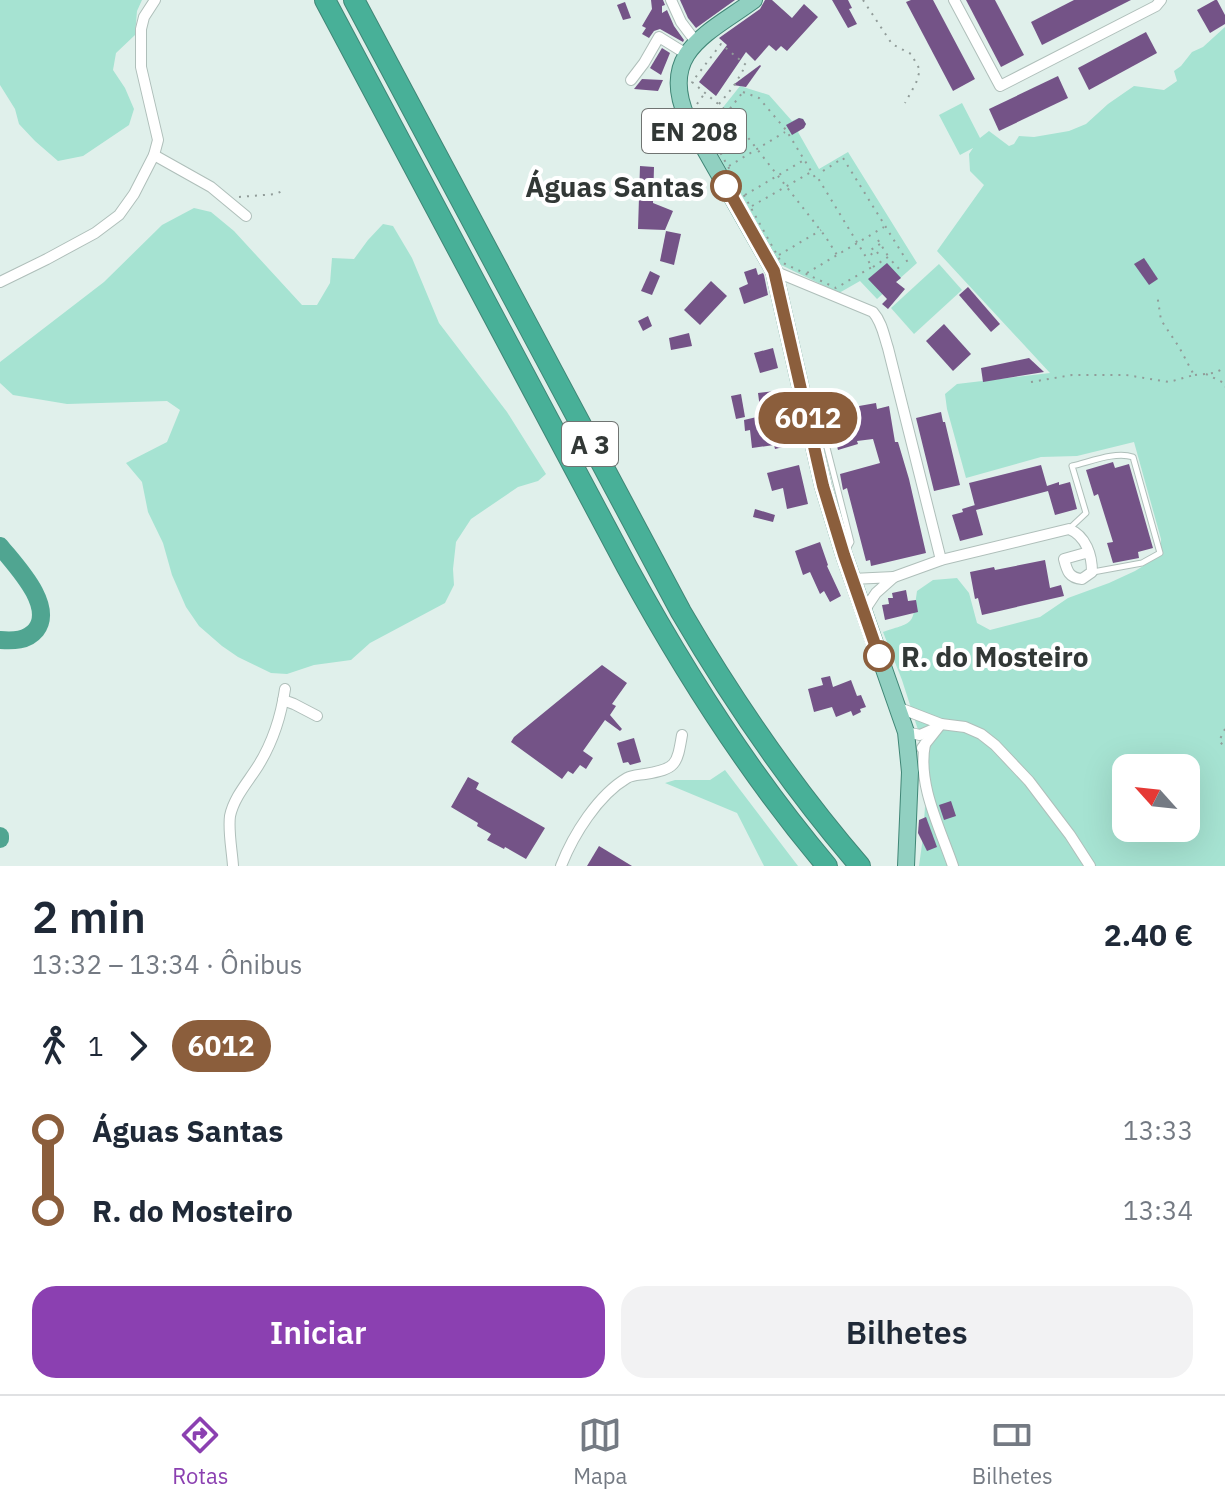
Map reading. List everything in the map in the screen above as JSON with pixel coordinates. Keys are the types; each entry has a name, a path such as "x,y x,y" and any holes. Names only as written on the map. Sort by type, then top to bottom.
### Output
{"highway":[{"name":"A 3","path":"325,0 667,639 750,767 827,866"},
{"name":"A 3","path":"354,0 681,612 758,735 860,866"}],"main road":[{"path":"692,47 735,6 754,0"},
{"name":"EN 208","path":"692,47 681,64 677,79 681,105 776,263 823,486 906,732 910,772 906,866"}],"street":[{"path":"0,282 95,233 119,215 134,194 154,155 158,140 141,67 141,29 144,17 155,0"},
{"path":"631,80 659,37 680,50 692,47 671,0"},
{"path":"954,0 1000,86 1156,6 1161,0"},
{"path":"154,155 211,187 246,216"},
{"path":"776,263 873,312 883,329 941,560"},
{"path":"852,579 894,577 941,560 1069,529 1083,538 1089,552 1092,562 1092,572 1082,579 1068,573 1064,559 1089,552"},
{"path":"864,611 876,593 894,577"},
{"path":"233,866 230,816 239,794 271,742 281,715 284,695 317,716"},
{"path":"897,707 936,723 965,727 995,745 1029,781 1090,866"},
{"path":"906,732 920,735 936,723"},
{"path":"910,772 936,723"},
{"path":"561,866 567,850 594,807 630,776 666,771 679,754 682,735"},
{"path":"925,744 924,781 953,866"}],"lane":[{"path":"1069,529 1086,513 1072,466 1123,454 1133,457 1160,553 1142,563 1092,572"}],"path":[{"path":"863,0 892,44 911,54 920,70 905,103"},
{"path":"719,104 746,65 721,44 692,82 728,112 821,230 837,255"},
{"path":"776,263 751,207 710,134 743,92 759,98 787,131 872,267"},
{"path":"728,166 787,131"},
{"path":"823,171 843,158 910,266"},
{"path":"744,195 804,160"},
{"path":"751,207 811,172"},
{"path":"222,196 246,198 284,190"},
{"path":"806,274 885,226"},
{"path":"776,263 821,230"},
{"path":"883,249 873,256 869,251 879,242 902,272"},
{"path":"776,263 781,262 836,288 888,257"},
{"path":"1157,294 1161,320 1194,375"},
{"path":"1031,382 1072,375 1126,375 1169,382 1225,368"},
{"path":"1205,374 1224,383 1225,387"},
{"path":"1225,729 1219,741 1225,747"}],"green space":[{"path":"0,0 142,0 137,11 135,35 116,53 113,70 134,109 129,125 83,156 58,161 35,141 19,124 15,109 0,85"},
{"path":"1225,27 1225,866 919,866 928,761 883,632 910,620 917,591 933,580 957,578 969,593 977,623 990,630 1040,617 1068,598 1135,571 1161,555 1161,539 1134,442 1077,456 1041,457 966,478 945,394 957,384 1050,373 937,251 984,185 970,171 969,154 973,148 960,155 939,115 962,103 980,138 989,131 1009,146 1019,136 1034,137 1069,131 1086,124 1134,86 1164,90 1177,81 1174,71 1192,52 1203,47"},
{"path":"740,86 769,95 792,121 803,119 806,124 798,132 819,169 848,152 917,263 877,299 860,281 839,293 779,264 705,130"},
{"path":"194,208 211,212 234,231 302,305 317,305 330,283 332,258 354,259 383,224 393,226 412,258 439,323 507,412 546,474 538,481 518,487 471,519 456,542 454,585 445,603 370,643 351,660 314,665 287,674 271,673 222,646 199,626 186,607 163,543 148,512 142,482 126,463 167,442 180,410 167,401 67,404 13,395 0,383 0,362 104,282 162,225"},
{"path":"939,264 962,290 914,334 891,308"},
{"path":"725,770 798,866 764,866 737,813 665,783 710,780"}],"building":[{"path":"651,0 663,0 662,13 667,10 683,42 660,29 649,38 642,34 646,28 642,26 652,9"},
{"path":"680,0 735,0 696,28"},
{"path":"765,0 772,0 792,18 804,4 818,17 787,51 781,46 776,51 769,45 755,61 746,52 716,96 699,82 727,45 719,38 760,9"},
{"path":"832,0 848,0 857,24 848,28"},
{"path":"933,0 975,79 953,91 906,2"},
{"path":"966,0 995,0 1024,55 1001,67"},
{"path":"1074,0 1131,0 1042,45 1031,22"},
{"path":"1215,0 1225,15 1225,24 1210,33 1197,10"},
{"path":"625,2 631,18 623,20 617,5"},
{"path":"1146,32 1157,53 1089,90 1078,68"},
{"path":"662,48 670,53 661,75 650,68"},
{"path":"760,65 746,87 733,85"},
{"path":"1058,76 1068,98 999,131 989,109"},
{"path":"642,79 663,80 658,91 634,89"},
{"path":"799,118 806,124 792,135 786,125"},
{"path":"640,166 654,167 653,203 673,211 665,230 638,229"},
{"path":"666,231 681,234 674,265 660,261"},
{"path":"1144,258 1158,279 1149,285 1134,264"},
{"path":"887,263 901,278 896,282 905,289 888,309 882,304 887,299 868,279"},
{"path":"756,268 758,275 764,275 768,295 744,304 739,288 748,284 744,272"},
{"path":"650,271 660,276 652,295 641,291"},
{"path":"711,281 727,296 700,325 684,310"},
{"path":"968,287 1000,324 991,332 959,295"},
{"path":"648,316 652,326 643,331 638,321"},
{"path":"944,324 971,354 953,371 926,341"},
{"path":"689,333 692,346 671,350 669,338"},
{"path":"773,348 778,368 760,373 754,353"},
{"path":"1029,358 1044,372 983,382 981,368"},
{"path":"784,390 795,444 775,449 774,445 752,448 750,430 745,431 744,420 761,416 758,393"},
{"path":"741,394 745,417 736,419 731,396"},
{"path":"876,403 877,409 889,406 895,442 898,442 909,479 926,553 871,566 870,560 866,561 847,488 843,490 840,474 880,463 873,439 857,441 858,444 838,450 829,418"},
{"path":"941,412 960,485 934,491 916,418"},
{"path":"1113,462 1115,468 1129,464 1153,548 1138,552 1139,558 1113,563 1107,543 1113,542 1098,494 1094,496 1086,470"},
{"path":"799,465 808,504 787,509 783,488 772,491 767,473"},
{"path":"1041,465 1047,486 1070,482 1077,509 1055,515 1048,491 976,510 983,535 960,541 952,515 975,505 969,483"},
{"path":"755,509 775,515 773,522 753,517"},
{"path":"820,542 841,596 830,602 824,591 820,594 810,572 803,575 795,551"},
{"path":"1045,560 1050,588 1061,585 1064,596 982,615 978,598 975,599 970,572"},
{"path":"906,590 908,601 916,600 918,612 885,620 882,605 889,604 888,598 893,598 892,593"},
{"path":"602,665 627,683 612,704 616,706 610,715 622,729 620,731 605,720 583,751 593,758 586,769 580,765 573,774 568,771 562,779 511,742"},
{"path":"830,676 833,687 851,680 857,696 861,695 866,707 860,709 861,712 853,716 851,711 836,717 832,707 814,712 808,689 823,685 821,678"},
{"path":"634,738 641,762 623,763 617,743"},
{"path":"468,777 479,783 476,789 545,828 526,859 487,840 491,834 451,807"},
{"path":"951,801 956,816 944,820 939,805"},
{"path":"926,817 937,847 927,851 918,833 919,820"},
{"path":"599,846 632,866 587,866"}],"waterway":[{"path":"0,546 31,586 37,597 41,620 36,630 24,638 0,640"}],"bus line":[{"name":"6012","path":"726,186 774,271 823,486 879,656"}],"place":[{"name":"Águas Santas","path":"726,186"},
{"name":"R. do Mosteiro","path":"879,656"}]}
